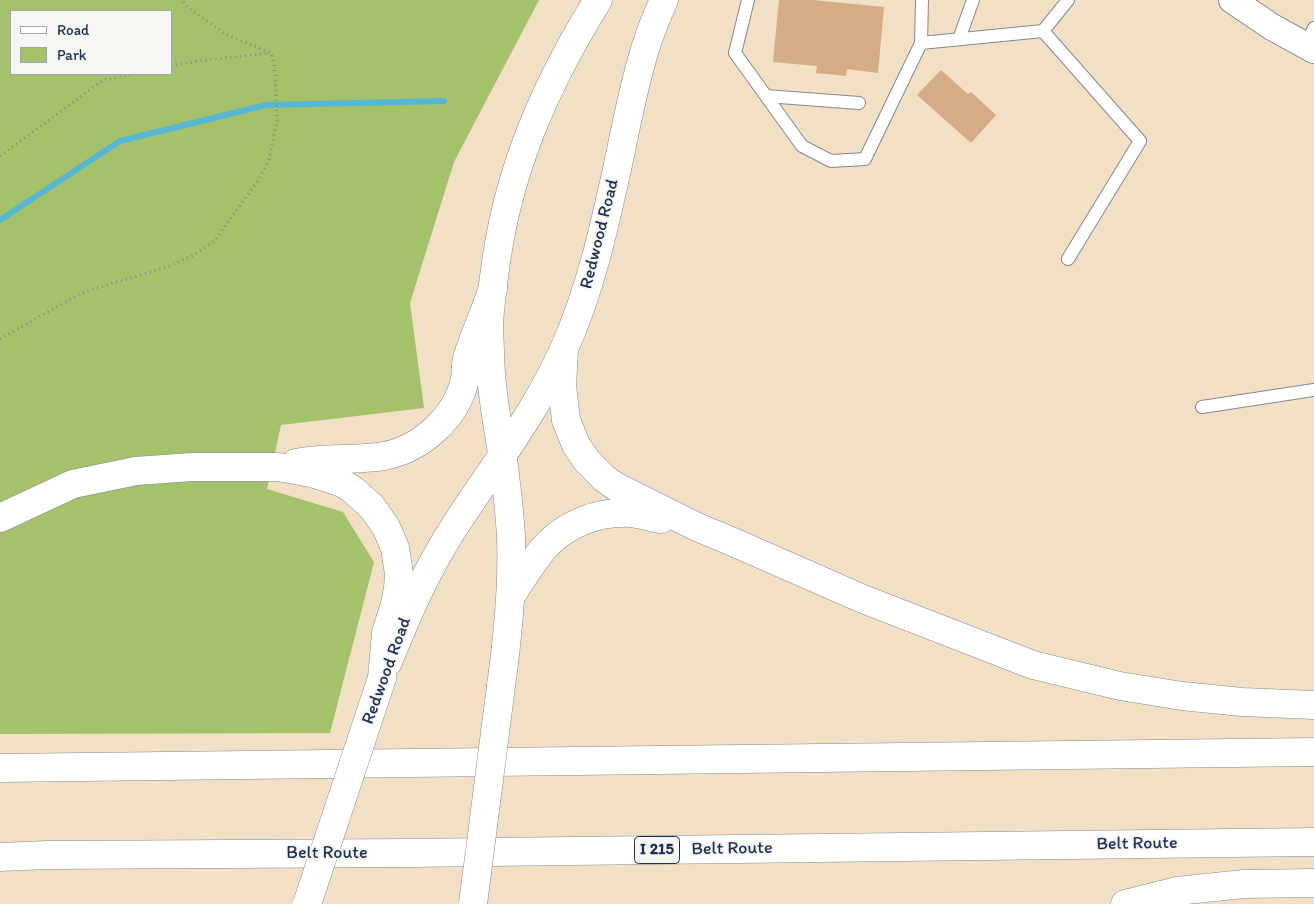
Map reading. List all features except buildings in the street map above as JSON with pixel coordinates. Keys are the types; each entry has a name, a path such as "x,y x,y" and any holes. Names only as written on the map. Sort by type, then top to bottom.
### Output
{"main road":[{"path":"473,904 509,626 511,596 511,534 491,374 489,327 497,247 516,169 530,131 564,58 598,0"},
{"name":"Redwood Road","path":"307,904 382,678 412,604 430,566 544,388 564,350 578,316 603,232 636,80 646,45 664,0"},
{"path":"278,467 310,460 382,456 397,453 424,439 454,406 464,380 467,360 493,288"},
{"path":"564,350 562,386 566,420 576,445 587,462 615,486 697,527 863,599 1033,665 1120,686 1182,696 1242,702 1314,705"},
{"path":"0,518 73,484 136,471 192,467 278,467 325,477 346,486 363,497 386,527 395,548 399,574 398,588 386,633 382,678"},
{"path":"511,596 543,549 553,539 566,530 591,518 619,513 633,513 697,527"},
{"path":"0,768 1314,752"},
{"name":"Belt Route","path":"0,857 1314,842"},
{"path":"1125,904 1177,891 1244,884 1314,883"}],"street":[{"path":"1232,0 1272,27 1311,42"}],"lane":[{"path":"748,0 735,53 802,146 831,161 865,159 921,42 922,0"},
{"path":"959,39 972,0"},
{"path":"921,42 1043,31 1068,0"},
{"path":"1043,31 1140,141 1068,259"},
{"path":"766,96 859,102"},
{"path":"1202,406 1314,390"}],"path":[{"path":"182,0 187,8 225,34 271,53"},
{"path":"172,66 271,53"},
{"path":"0,339 81,293 167,267 194,256 216,240 258,182 269,160 277,121 275,68 271,53"},
{"path":"0,156 103,80 129,75"}],"green space":[{"path":"0,0 539,0 454,162 410,303 424,408 281,425 267,489 343,512 374,562 330,733 0,734"}],"waterway":[{"path":"0,220 120,141 266,105 444,101"}]}
